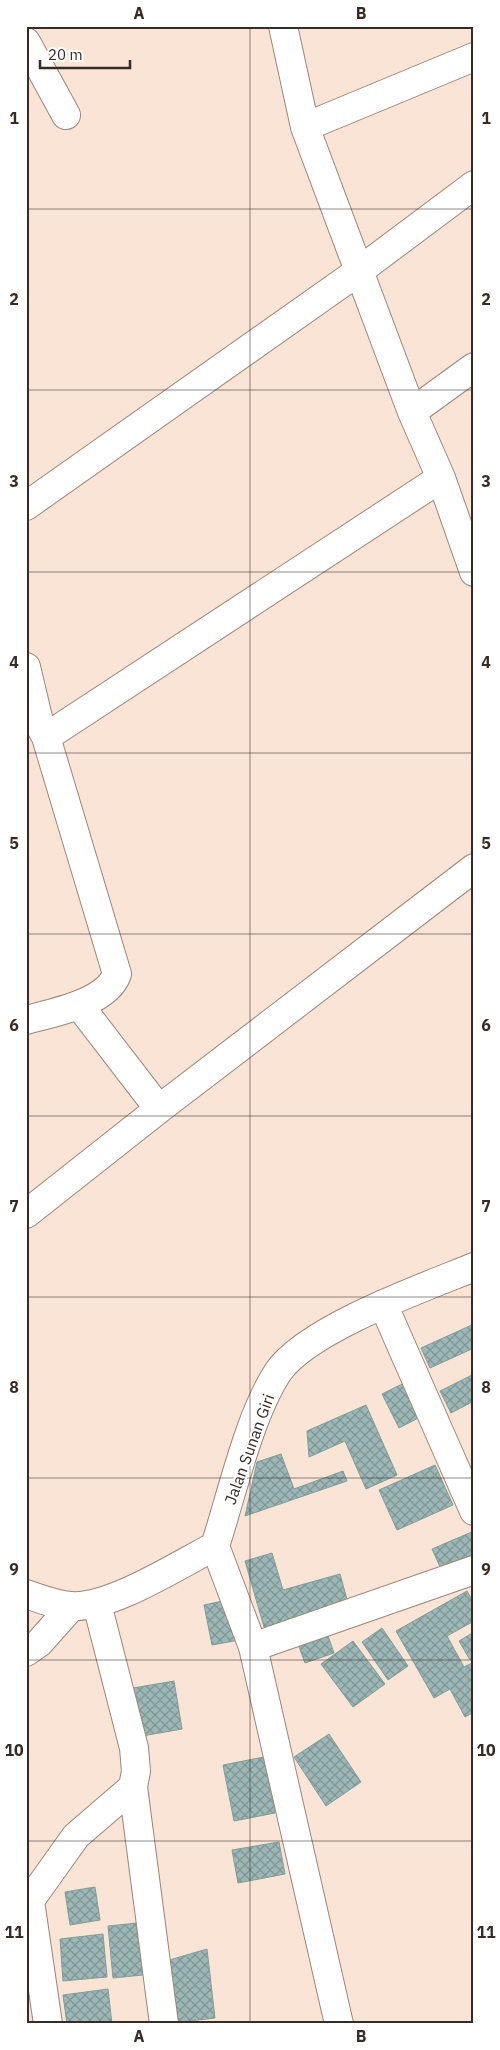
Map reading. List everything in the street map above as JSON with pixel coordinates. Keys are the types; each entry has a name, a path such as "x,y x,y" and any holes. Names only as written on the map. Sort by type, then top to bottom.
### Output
{"street":[{"path":"283,26 305,127 412,412 441,478 474,572"},
{"path":"26,42 66,115"},
{"path":"305,127 474,57"},
{"path":"26,506 359,271 474,185"},
{"path":"412,412 474,367"},
{"path":"38,732 441,478"},
{"path":"26,667 38,732 118,974 109,987 79,1005 26,1020"},
{"path":"26,1214 159,1109 474,868"},
{"path":"79,1005 159,1109"},
{"name":"Jalan Sunan Giri","path":"215,1546 246,1446 260,1408 279,1371 315,1341 383,1304 474,1267"},
{"path":"383,1304 474,1511"},
{"path":"26,1652 84,1605 151,1580 215,1546 254,1647 339,2024"},
{"path":"254,1647 474,1570"},
{"path":"26,1594 46,1601 84,1605"},
{"path":"84,1605 134,1748 136,1771 133,1787 164,2024"},
{"path":"48,2024 28,1904 76,1836 133,1787"}],"building":[{"path":"474,1324 474,1348 430,1368 421,1348"},
{"path":"474,1374 474,1401 451,1413 440,1391"},
{"path":"412,1379 428,1413 399,1428 382,1394"},
{"path":"366,1405 397,1475 366,1489 345,1441 309,1457 307,1431"},
{"path":"281,1454 294,1489 343,1471 347,1481 245,1516 257,1462"},
{"path":"435,1465 453,1505 397,1530 379,1490"},
{"path":"474,1531 474,1554 441,1569 432,1549"},
{"path":"272,1553 283,1590 340,1574 348,1603 264,1627 245,1561"},
{"path":"467,1591 474,1603 474,1621 447,1636 464,1667 474,1662 474,1712 465,1717 450,1689 434,1698 396,1631"},
{"path":"232,1599 239,1640 212,1645 204,1605"},
{"path":"382,1628 408,1666 388,1680 362,1642"},
{"path":"326,1630 334,1653 305,1663 297,1641"},
{"path":"474,1632 474,1658 470,1660 459,1641"},
{"path":"353,1641 385,1684 353,1707 321,1664"},
{"path":"174,1681 182,1729 142,1736 133,1688"},
{"path":"329,1734 361,1782 326,1806 294,1757"},
{"path":"264,1757 275,1813 234,1821 223,1765"},
{"path":"279,1842 285,1874 238,1883 232,1850"},
{"path":"95,1887 100,1920 70,1925 65,1892"},
{"path":"137,1923 143,1975 113,1978 108,1926"},
{"path":"103,1934 107,1977 63,1981 60,1939"},
{"path":"207,1949 215,2018 173,2023 166,1961"},
{"path":"108,1989 112,2024 67,2024 63,1995"}]}
